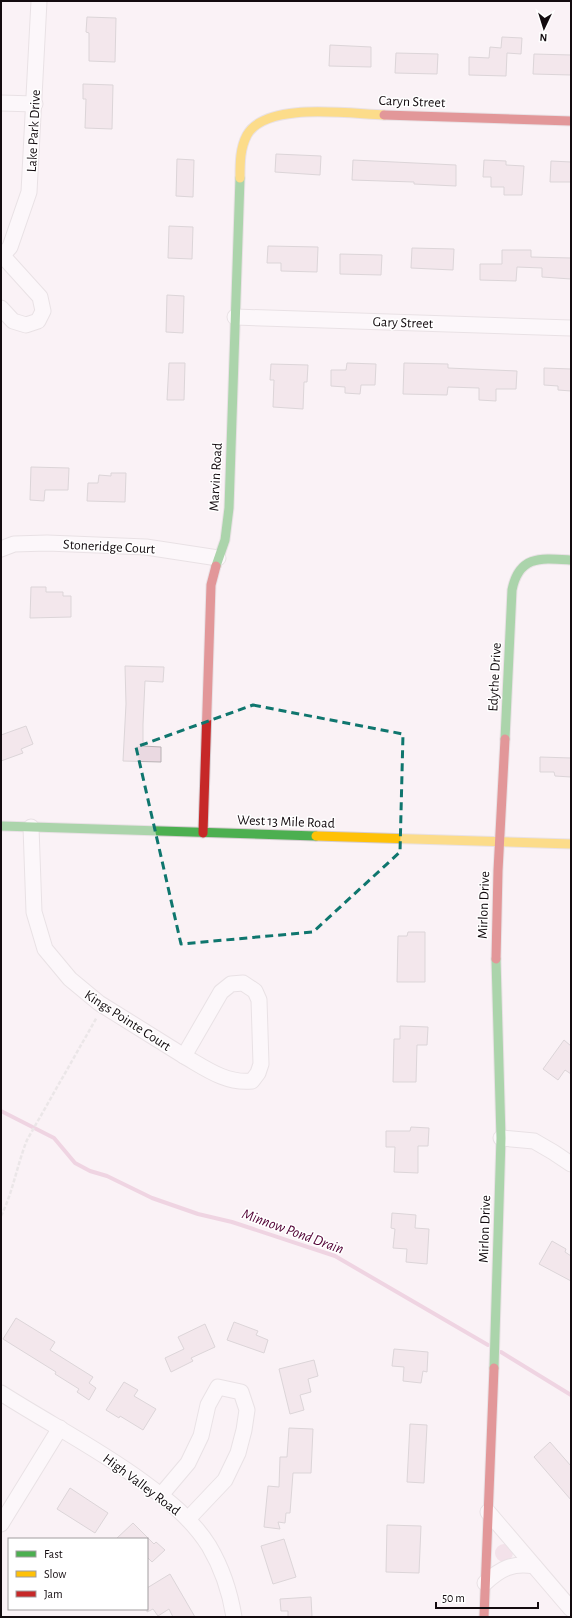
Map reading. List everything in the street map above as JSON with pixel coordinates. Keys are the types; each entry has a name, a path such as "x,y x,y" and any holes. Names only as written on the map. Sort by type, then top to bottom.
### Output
{"street":[{"name":"Lake Park Drive","path":"1,308 13,321 26,326 38,321 43,311 40,297 2,256 10,247 29,192 35,104 39,1"},
{"path":"1,103 35,104"},
{"name":"Caryn Street","path":"254,125 277,114 304,112 571,121"},
{"name":"Marvin Road","path":"203,832 211,585 218,558 225,540 229,508 240,162 243,142 254,125"},
{"name":"Gary Street","path":"235,317 571,328"},
{"name":"Stoneridge Court","path":"1,549 14,544 47,543 146,547 218,558"},
{"name":"Edythe Drive","path":"499,842 512,590 516,574 524,565 544,559 571,560"},
{"name":"West 13 Mile Road","path":"1,826 571,844"},
{"name":"Kings Pointe Court","path":"31,827 34,912 45,949 70,979 103,1006 184,1056 231,1080 241,1082 252,1081 258,1073 260,1064 261,1028 259,1000 255,991 243,983 231,984 221,992 184,1056"},
{"name":"Mirlon Drive","path":"484,1617 501,1138 496,960 499,842"},
{"path":"501,1138 534,1141 571,1164"},
{"path":"161,1496 188,1463 201,1436 208,1405 218,1387 241,1392 247,1410 238,1453 225,1480 188,1519"},
{"name":"High Valley Road","path":"1,1393 110,1458 176,1506 208,1545 222,1572 234,1617"},
{"path":"1,1524 60,1428"},
{"path":"488,1512 571,1608"},
{"path":"486,1583 496,1573 507,1567 524,1564 534,1566"}],"path":[{"path":"1,1216 8,1202 19,1161 27,1140 37,1121 48,1107 58,1084 103,1006"}],"highlighted area":[{"path":"253,705 403,734 400,852 313,932 181,944 136,747"}],"shaded area":[{"path":"500,1544 508,1544 513,1549 511,1560 508,1562 500,1562 495,1557 495,1549"}],"building":[{"path":"87,17 116,18 115,62 89,61 89,33 86,32"},
{"path":"502,37 522,38 521,54 507,53 506,76 469,75 469,57 489,58 490,47 501,48"},
{"path":"330,45 371,47 371,67 329,66"},
{"path":"396,53 438,54 437,74 395,73"},
{"path":"534,54 571,55 571,75 533,74"},
{"path":"83,84 113,85 112,129 85,128 86,99 83,99"},
{"path":"276,154 321,156 320,175 275,172"},
{"path":"177,159 194,160 193,197 176,196"},
{"path":"353,160 456,165 456,186 414,184 414,182 352,180"},
{"path":"484,160 506,161 506,165 524,166 522,195 504,195 504,187 491,187 491,177 483,177"},
{"path":"551,161 571,162 571,182 550,182"},
{"path":"169,226 193,227 192,259 168,258"},
{"path":"268,246 318,247 317,272 281,271 281,263 267,263"},
{"path":"412,248 454,249 453,270 411,268"},
{"path":"502,250 531,250 531,257 571,258 571,279 542,277 542,268 517,267 516,281 480,280 480,264 502,264"},
{"path":"340,254 382,255 381,275 340,274"},
{"path":"167,295 184,296 183,333 166,332"},
{"path":"169,363 185,363 184,400 167,400"},
{"path":"347,363 376,364 375,385 361,385 360,394 345,393 345,387 331,386 331,370 346,370"},
{"path":"404,363 448,364 448,368 517,371 516,389 496,389 496,401 479,400 479,388 448,387 447,395 403,394"},
{"path":"271,364 308,365 307,382 304,382 303,409 273,407 274,380 270,380"},
{"path":"544,368 571,369 571,391 558,390 558,386 544,385"},
{"path":"31,467 69,468 68,490 45,490 44,501 30,500"},
{"path":"111,473 126,473 125,502 87,501 88,483 98,483 99,475 111,476"},
{"path":"31,587 46,587 46,592 63,592 63,596 71,596 71,617 30,618"},
{"path":"125,666 164,667 163,682 145,681 143,724 143,746 161,747 161,762 123,761 126,704"},
{"path":"26,726 33,744 21,749 23,753 1,761 1,735"},
{"path":"540,757 571,758 571,777 555,776 554,772 540,772"},
{"path":"408,932 425,932 425,982 397,982 398,936 407,936"},
{"path":"400,1026 428,1027 427,1045 417,1045 416,1082 393,1082 394,1039 400,1039"},
{"path":"564,1040 571,1046 571,1074 565,1070 558,1080 543,1069"},
{"path":"411,1127 429,1128 428,1146 418,1146 418,1173 394,1172 395,1147 386,1147 386,1131 410,1131"},
{"path":"392,1213 416,1215 415,1228 429,1229 427,1264 406,1262 407,1249 393,1248 395,1229 391,1228"},
{"path":"552,1241 566,1249 565,1252 571,1256 571,1281 539,1264"},
{"path":"16,1318 55,1342 50,1350 93,1377 89,1383 96,1388 89,1400 77,1392 79,1389 55,1374 56,1372 3,1339"},
{"path":"234,1322 258,1331 256,1335 268,1340 264,1353 227,1340"},
{"path":"205,1324 215,1347 191,1358 193,1361 171,1372 165,1358 184,1349 178,1337"},
{"path":"394,1349 428,1352 427,1372 423,1371 421,1383 403,1381 404,1367 392,1366"},
{"path":"314,1360 318,1376 308,1379 311,1392 300,1395 304,1410 290,1414 279,1369"},
{"path":"124,1382 138,1390 134,1396 156,1409 143,1430 120,1416 119,1418 106,1410"},
{"path":"410,1424 427,1425 424,1483 407,1482"},
{"path":"289,1428 313,1429 311,1473 293,1473 290,1513 286,1513 285,1523 278,1522 280,1529 264,1527 268,1486 279,1487 280,1457 287,1457"},
{"path":"550,1442 571,1466 571,1500 534,1457"},
{"path":"70,1488 108,1513 95,1533 57,1509"},
{"path":"133,1523 148,1538 117,1538"},
{"path":"387,1525 421,1526 419,1573 386,1572"},
{"path":"148,1538 154,1544 156,1542 165,1550 152,1562 148,1558"},
{"path":"284,1539 296,1577 273,1584 261,1546"},
{"path":"170,1574 195,1617 173,1617 169,1609 158,1616 153,1609 147,1612 148,1587"},
{"path":"311,1597 312,1617 288,1617 288,1611 281,1611 280,1599"}],"waterway":[{"name":"Minnow Pond Drain","path":"1,1111 54,1138 75,1163 90,1171 107,1176 152,1198 198,1214 232,1222 335,1256 488,1345"},
{"name":"Minnow Pond Drain","path":"501,1352 571,1395"}],"traffic: fast":[{"path":"216,566 225,540 229,508 240,178"},
{"path":"505,739 512,590 515,579 520,570 533,561 541,559 571,560"},
{"path":"1,826 316,836"},
{"path":"494,1368 501,1138 496,959"}],"traffic: slow":[{"path":"240,178 240,161 247,135 257,124 272,117 290,113 310,112 384,115"},
{"path":"316,836 571,844"}],"traffic: jam":[{"path":"384,115 571,121"},
{"path":"203,833 211,585 216,566"},
{"path":"496,959 498,871 505,739"},
{"path":"484,1617 494,1368"}]}
